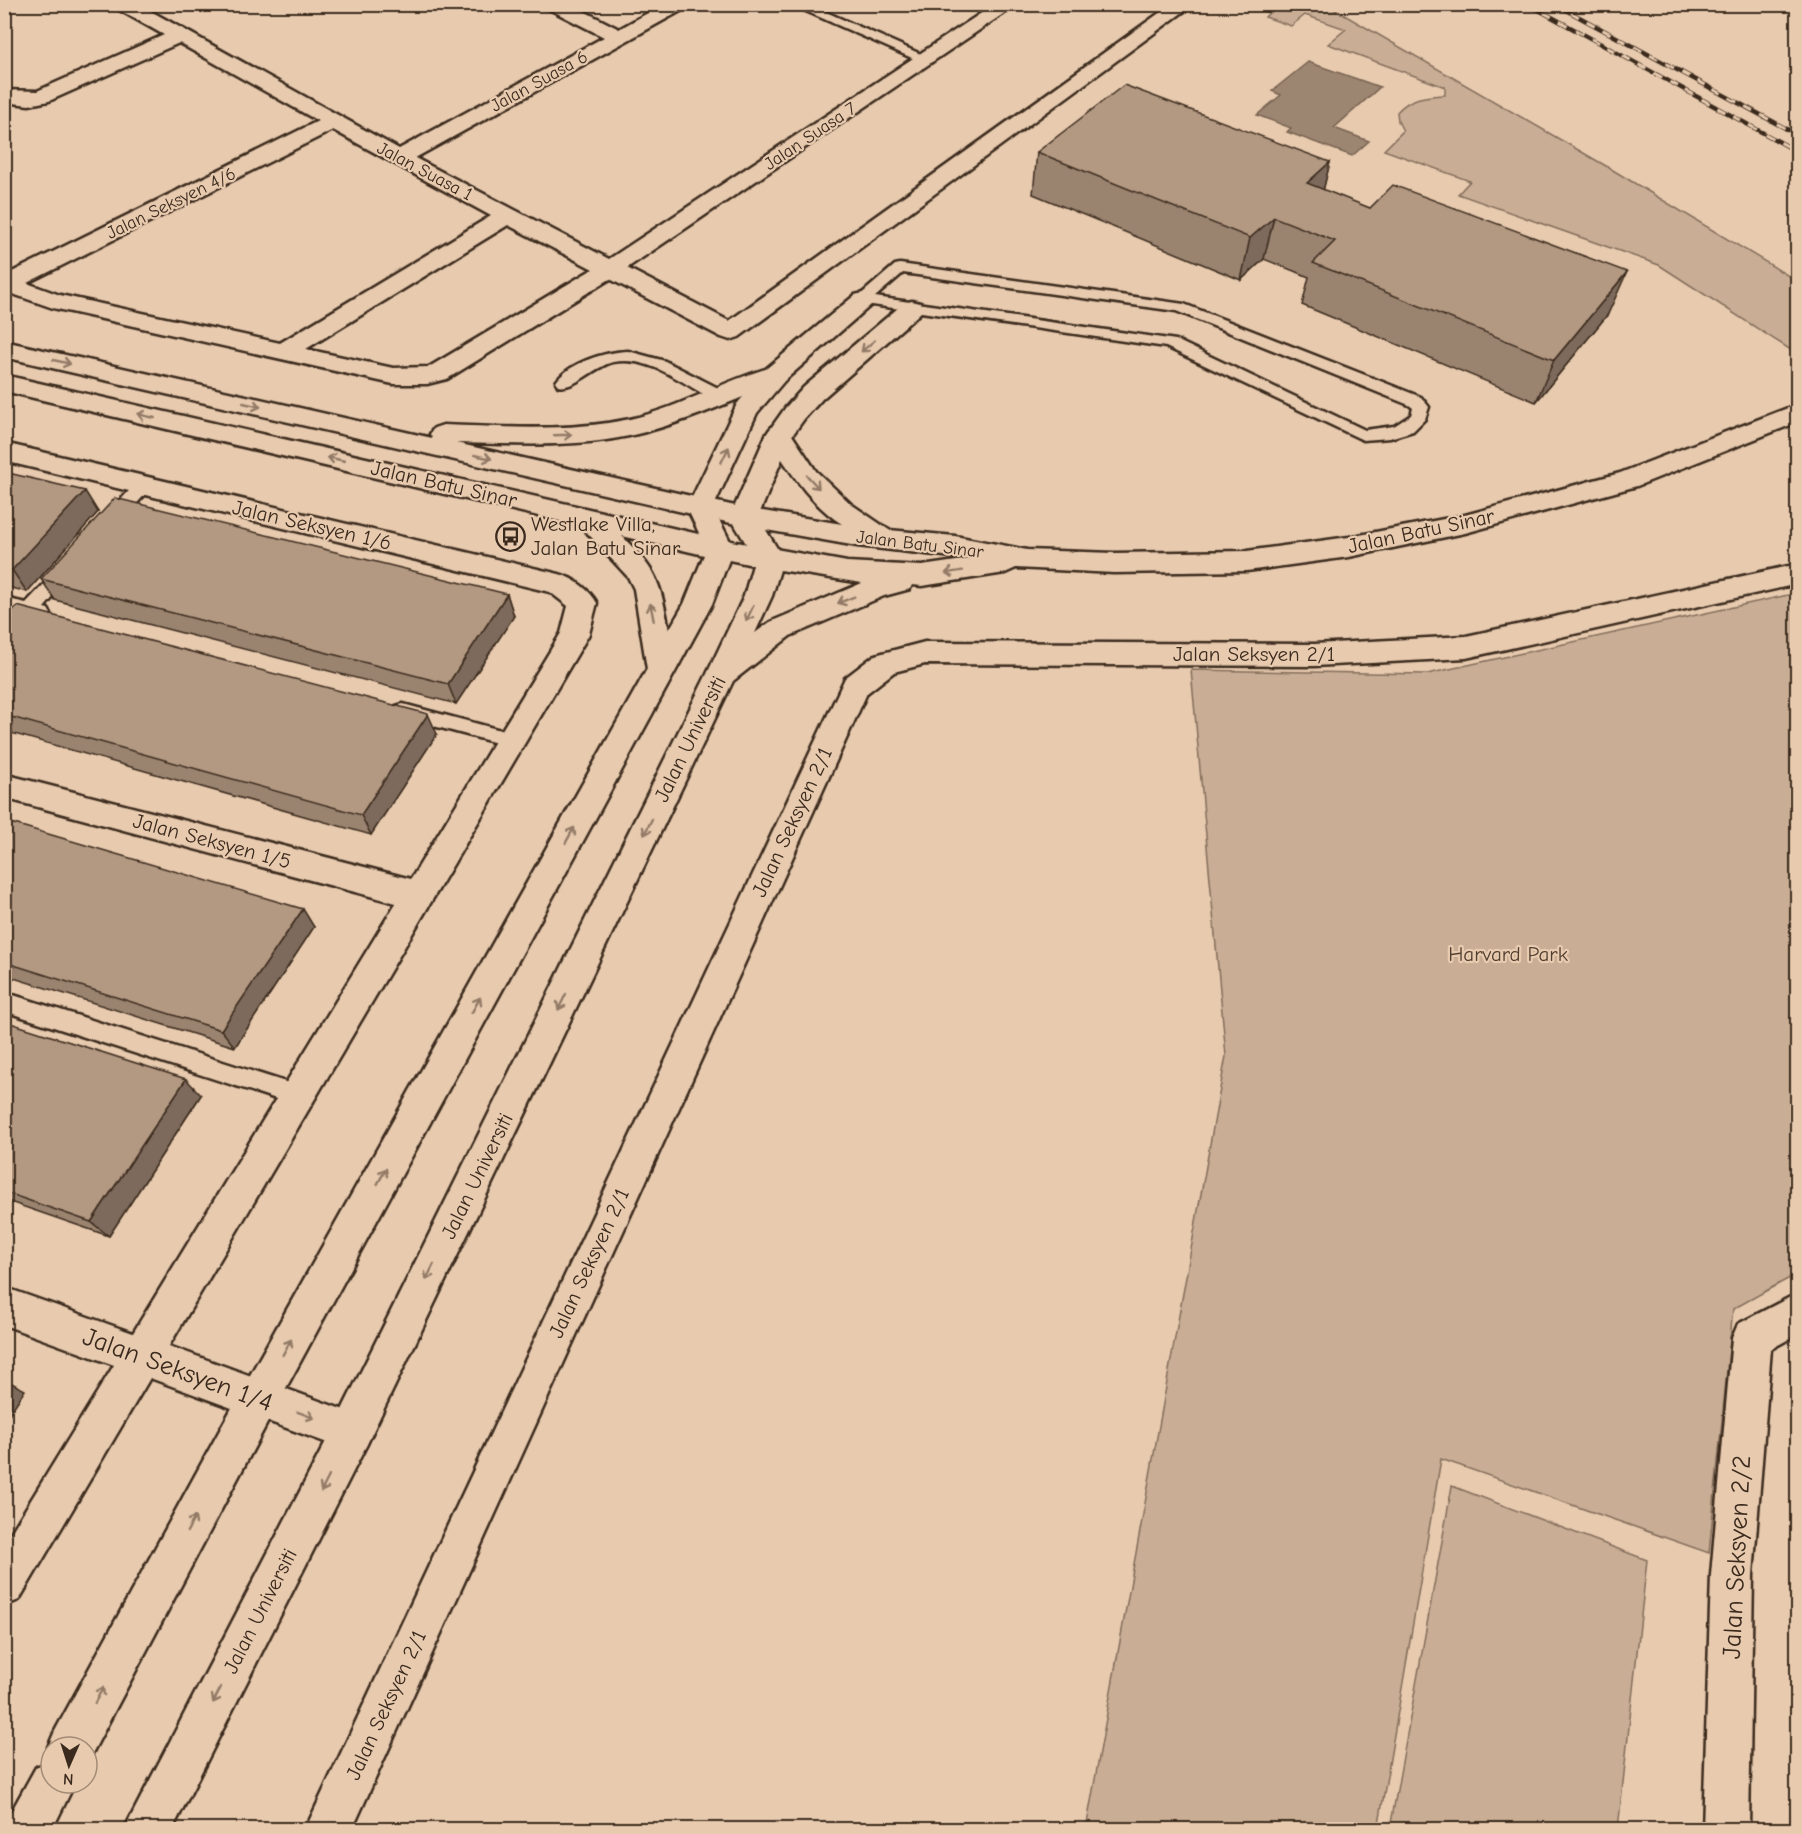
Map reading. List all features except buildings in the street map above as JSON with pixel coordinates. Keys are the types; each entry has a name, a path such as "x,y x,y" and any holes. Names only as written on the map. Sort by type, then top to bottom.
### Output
{"street":[{"name":"Jalan Suasa 1","path":"123,4 399,158 730,332 1185,4"},
{"path":"554,4 620,37"},
{"name":"Jalan Suasa 6","path":"399,158 679,4"},
{"name":"Jalan Suasa 7","path":"6,284 53,301 393,376 427,376 438,373 611,268 1009,4"},
{"path":"4,96 29,99 42,96 178,36"},
{"name":"Jalan Seksyen 4/6","path":"6,284 333,122"},
{"path":"285,351 507,215"},
{"path":"77,1735 259,1398 698,604 720,549 700,508 746,410 776,374 863,300"},
{"path":"769,558 744,517 779,435 813,393 912,308"},
{"name":"Jalan Batu Sinar","path":"4,349 672,499 700,508 885,539 955,546 1027,560 1114,563 1247,561 1349,547 1465,524 1628,480 1723,444 1797,412"},
{"path":"378,434 567,435 630,427 699,406 718,395 776,374"},
{"name":"Jalan Batu Sinar","path":"4,383 720,549 847,572 922,576 1027,560"},
{"path":"779,435 807,477 841,511 885,539"},
{"name":"Jalan Seksyen 1/6","path":"4,452 559,584 583,603 576,634 512,740"},
{"path":"588,517 636,565 644,580 648,589 662,670"},
{"name":"Jalan Universiti","path":"147,1830 352,1432 721,676 758,596 769,558"},
{"name":"Jalan Seksyen 2/1","path":"328,1830 855,686 885,663 925,653 1314,656 1466,647 1797,574"},
{"path":"721,676 780,629 876,588 922,576"},
{"path":"4,1585 512,740"},
{"name":"Jalan Seksyen 1/5","path":"4,786 419,896"},
{"name":"Jalan Seksyen 1/4","path":"4,1306 352,1432"},
{"name":"Jalan Seksyen 2/2","path":"1726,1830 1732,1575 1752,1338 1797,1312"},
{"path":"27,1830 46,1795"}],"lane":[{"path":"796,4 926,59"},
{"path":"900,268 1179,307 1415,401 1421,407 1421,414 1418,421 1403,429 1378,435 1363,435 1170,343 863,300 900,268"},
{"path":"564,382 597,362 625,356 651,359 718,395"},
{"path":"99,535 144,485"},
{"path":"4,640 83,552"},
{"path":"4,604 65,620"},
{"path":"386,706 512,740"},
{"path":"4,1001 298,1096"}],"green space":[{"path":"1246,5 1327,5 1606,166 1797,281 1797,354 1659,265 1458,194 1470,181 1384,150 1403,131 1397,112 1413,100 1445,95 1445,87 1328,44 1346,29 1305,15 1291,26 1265,17 1269,13"},
{"name":"Harvard Park","path":"1797,593 1797,1274 1733,1309 1709,1553 1441,1459 1378,1829 1086,1829 1226,1056 1191,670 1427,674"},
{"path":"1452,1486 1647,1560 1618,1829 1406,1830 1391,1823"}],"shaded area":[{"path":"1308,62 1380,87 1334,128 1369,141 1352,156 1287,132 1291,128 1257,115 1281,95 1272,91"}],"railway":[{"path":"1528,4 1798,152"},
{"path":"1555,4 1798,135"}],"place":[{"name":"Westlake Villa, Jalan Batu Sinar","path":"510,536"}]}
